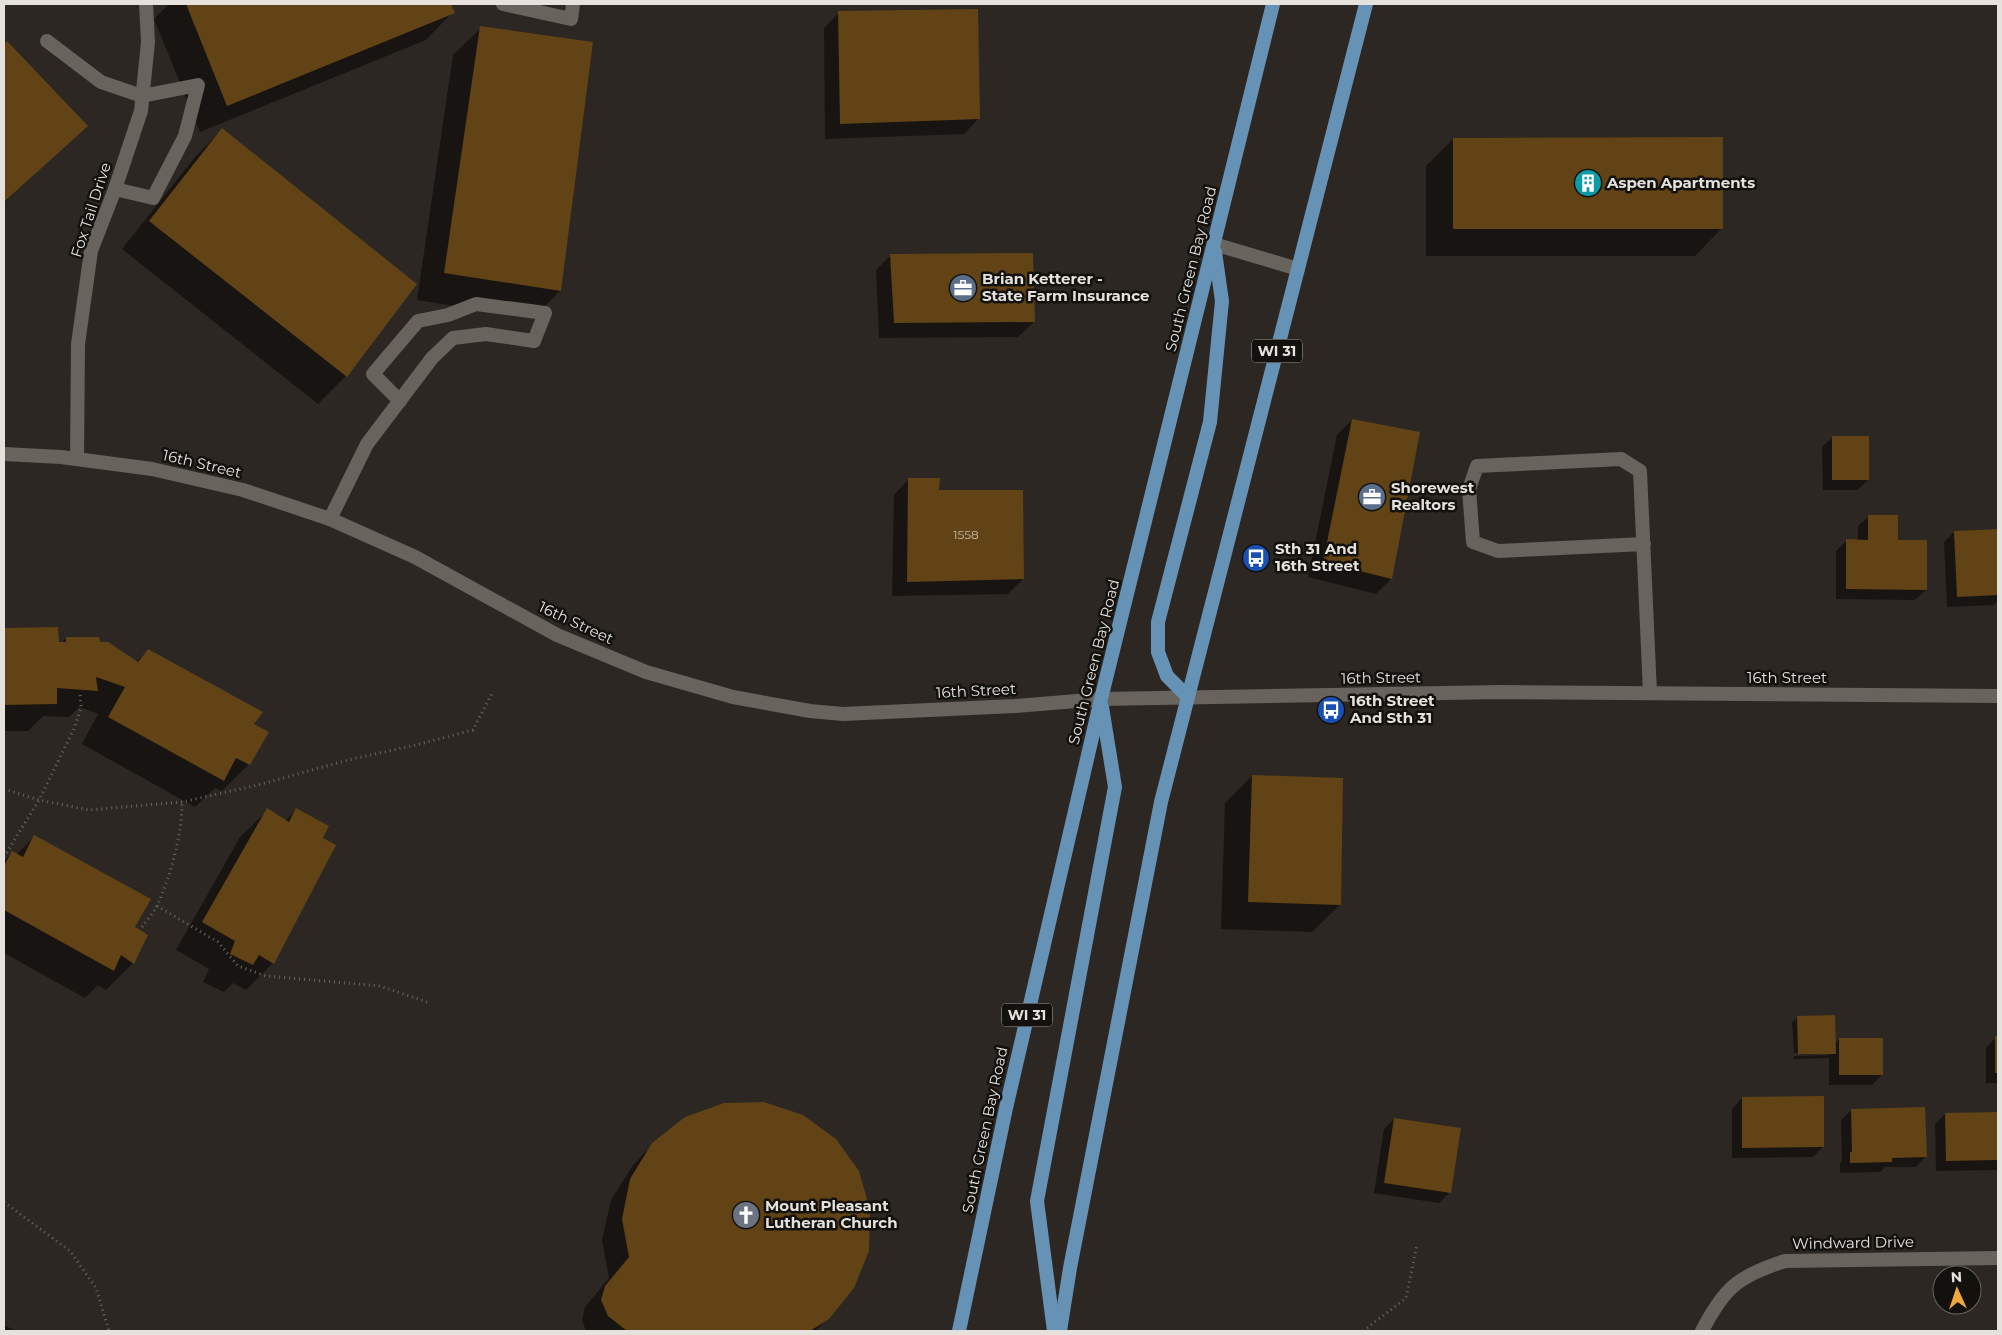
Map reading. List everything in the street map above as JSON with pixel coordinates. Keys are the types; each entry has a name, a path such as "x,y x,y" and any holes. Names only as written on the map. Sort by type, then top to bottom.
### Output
{"main road":[{"name":"South Green Bay Road","path":"959,1331 1006,1108 1101,699 1273,4"},
{"name":"WI 31","path":"1060,1331 1070,1268 1161,802 1366,4"},
{"path":"1188,698 1167,676 1158,652 1158,622 1210,422 1222,301 1214,244"},
{"path":"1054,1331 1037,1201 1115,786 1101,699"}],"street":[{"name":"Fox Tail Drive","path":"77,459 79,334 91,251 115,189 141,111 148,42 146,4"},
{"path":"503,4 571,19 574,4"},
{"path":"47,41 100,82 142,96 198,85 184,136 152,198 115,189"},
{"path":"1214,244 1298,269"},
{"path":"330,519 366,444 400,401 432,358 453,338 486,334 534,341 545,313 476,304 448,315 418,321 373,374 400,401"},
{"name":"16th Street","path":"4,454 77,459 152,469 243,490 330,519 415,556 557,635 646,672 733,697 810,711 843,714 1015,706 1101,699 1501,692 1998,696"},
{"path":"1644,544 1498,551 1473,542 1469,489 1477,466 1621,460 1640,471 1644,544 1650,693"},
{"name":"Windward Drive","path":"1702,1331 1714,1307 1733,1285 1757,1270 1784,1261 1998,1258"}],"path":[{"path":"4,858 39,800 74,729 81,708 80,693"},
{"path":"4,789 39,800 89,810 182,802 258,786 348,760 473,730 492,693"},
{"path":"142,927 157,906 182,824 182,802"},
{"path":"157,906 218,942 238,966 266,976 380,986 427,1002"},
{"path":"4,1202 70,1251 96,1288 109,1331"},
{"path":"1363,1331 1406,1298 1417,1245"}],"building":[{"path":"186,4 451,4 455,13 227,106"},
{"path":"978,9 980,119 840,124 838,11"},
{"path":"480,26 593,42 561,291 444,273"},
{"path":"7,41 88,126 4,202 4,44"},
{"path":"222,128 417,284 347,377 149,221"},
{"name":"Aspen Apartments","path":"1723,137 1723,229 1453,229 1453,138"},
{"name":"Brian Ketterer - State Farm Insurance","path":"1033,253 1035,322 894,323 890,254"},
{"name":"Shorewest Realtors","path":"1352,419 1420,432 1392,579 1323,562"},
{"path":"1832,436 1869,436 1869,480 1832,480"},
{"path":"908,478 940,478 939,490 1023,490 1024,579 907,582"},
{"path":"1868,515 1898,515 1898,540 1927,540 1927,590 1846,589 1846,539 1868,540"},
{"path":"1998,529 1998,595 1957,597 1954,531"},
{"path":"58,627 59,642 66,642 66,637 99,637 100,642 108,642 138,662 148,649 263,712 254,724 269,732 250,765 236,758 224,781 108,717 125,687 96,677 98,691 57,688 57,704 4,705 4,628"},
{"path":"1252,775 1343,778 1341,905 1248,902"},
{"path":"267,808 289,822 296,808 329,826 323,838 336,845 274,964 259,955 253,965 230,954 235,941 202,922"},
{"path":"34,835 151,899 135,927 148,935 134,964 121,955 114,971 4,910 4,866 12,851 23,857"},
{"path":"1835,1015 1836,1054 1798,1054 1797,1016"},
{"path":"1995,1036 1998,1036 1998,1073 1995,1073"},
{"path":"1839,1038 1883,1038 1883,1075 1839,1075"},
{"path":"1824,1096 1824,1147 1742,1148 1742,1097"},
{"name":"Mount Pleasant Lutheran Church","path":"764,1102 803,1115 836,1139 859,1171 870,1210 869,1251 854,1288 829,1319 810,1331 627,1331 608,1316 601,1300 605,1286 629,1257 622,1219 630,1179 652,1143 685,1117 724,1103"},
{"path":"1925,1107 1927,1157 1892,1158 1892,1162 1850,1163 1850,1152 1852,1152 1851,1109"},
{"path":"1998,1112 1998,1160 1946,1161 1945,1113"},
{"path":"1394,1118 1461,1128 1451,1193 1384,1183"}],"place":[{"name":"Aspen Apartments","path":"1588,183"},
{"name":"Brian Ketterer - State Farm Insurance","path":"963,288"},
{"name":"Shorewest Realtors","path":"1372,497"},
{"name":"Sth 31 And 16th Street","path":"1256,558"},
{"name":"16th Street And Sth 31","path":"1331,710"},
{"name":"Mount Pleasant Lutheran Church","path":"746,1215"}]}
